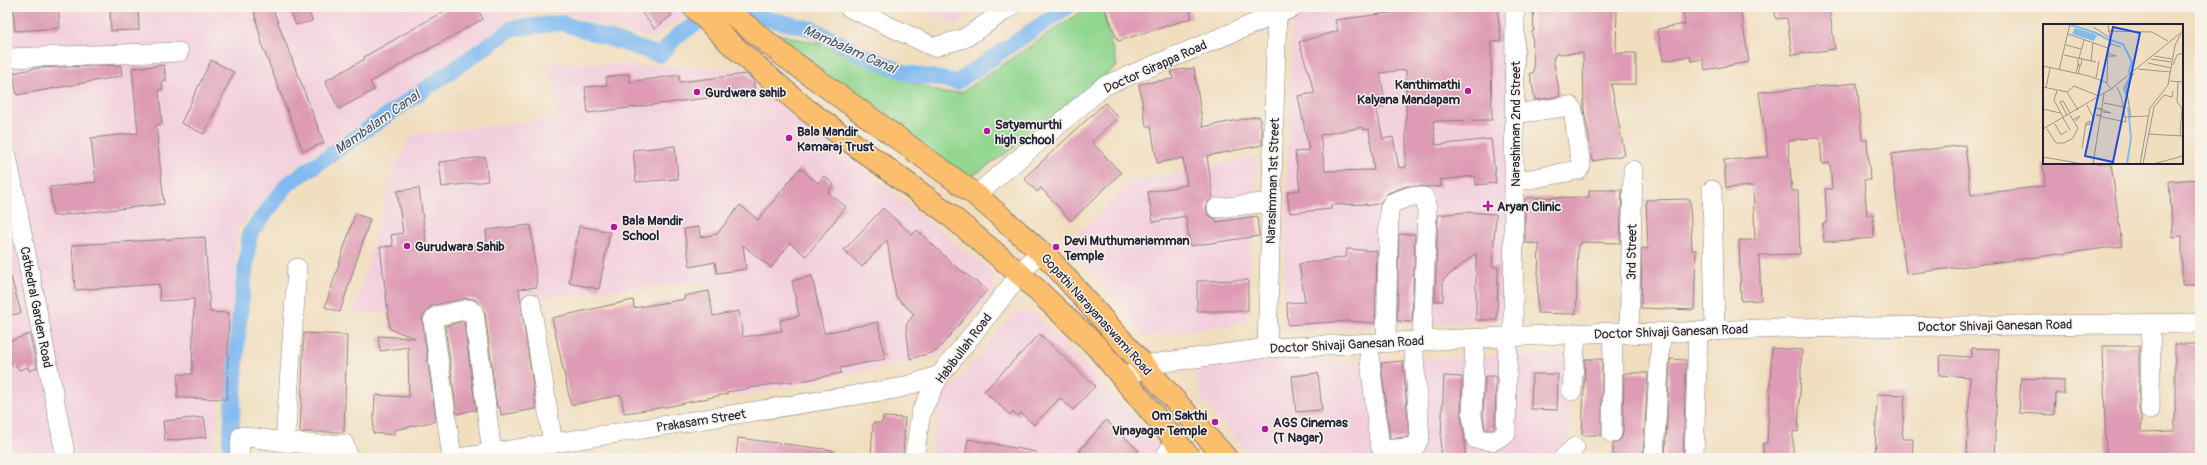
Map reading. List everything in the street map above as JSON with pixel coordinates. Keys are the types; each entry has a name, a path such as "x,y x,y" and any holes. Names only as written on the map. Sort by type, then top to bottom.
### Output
{"main road":[{"name":"Gopathi Narayanaswami Road","path":"694,7 731,44 807,110 946,212 1020,274 1096,346 1125,379 1170,449 1190,458"},
{"name":"Gopathi Narayanaswami Road","path":"723,7 782,55 976,195 1039,251 1066,277 1226,458"},
{"path":"911,187 929,162"}],"street":[{"path":"848,7 934,47 965,38 1010,7"},
{"name":"Narashiman 2nd Street","path":"1475,338 1472,416 1476,439 1493,441 1506,434 1511,337 1515,114 1515,7"},
{"name":"Doctor Girappa Road","path":"976,195 1104,86 1285,10"},
{"name":"Narasimman 1st Street","path":"1267,348 1271,202 1285,10"},
{"path":"7,58 179,52"},
{"path":"1514,182 1578,170 1581,166 1573,110 1570,106 1515,114"},
{"name":"Cathedral Garden Road","path":"7,156 66,458"},
{"name":"3rd Street","path":"1612,433 1633,170"},
{"path":"1694,458 1707,331 1712,190"},
{"path":"1411,196 1424,197 1427,209 1417,341 1420,437 1415,446 1386,450 1382,448 1379,441 1377,343 1389,209 1392,202 1411,196"},
{"path":"1217,208 1271,202"},
{"name":"Habibullah Road","path":"914,458 921,412 940,375 1039,251"},
{"path":"285,442 297,268"},
{"path":"531,303 553,444"},
{"path":"452,458 433,321 437,316 469,310 474,313 492,453"},
{"name":"Doctor Shivaji Ganesan Road","path":"1144,365 1267,348 1475,338 1787,328 2200,323"},
{"path":"2150,410 2151,324"},
{"path":"1654,458 1660,332"},
{"path":"1572,390 1576,334"},
{"path":"1125,379 1144,365"},
{"name":"Prakasam Street","path":"460,458 900,388 940,375"},
{"path":"239,458 241,436 322,445 344,444 349,458"}],"shaded area":[{"path":"7,7 680,7 688,15 651,39 563,13 530,8 293,168 237,229 234,287 212,458 76,458 7,104"},
{"path":"919,7 976,7 958,25"},
{"path":"1333,7 1513,7 1517,320 1283,330 1292,20"},
{"name":"Bala Mandir School","path":"550,62 755,70 809,127 992,272 995,289 938,356 732,397 710,281 354,315 394,168 411,135 558,118"},
{"path":"1257,157 1246,322 1146,337 1068,245 1131,182"},
{"path":"7,172 59,458 7,458"},
{"path":"1034,312 1160,445 1153,458 931,458 939,402 1014,313"},
{"path":"1573,354 1568,441 1547,458 1253,458 1201,398 1196,375 1213,364"}],"green space":[{"path":"1088,7 1102,7 1117,66 1008,152 966,180 761,30 820,44 886,73 943,93 962,92"}],"building":[{"path":"13,7 58,7 60,28 15,31"},
{"path":"110,7 138,7 139,30 111,31"},
{"path":"253,7 272,7 324,143 303,151 263,48"},
{"path":"287,7 308,7 312,21 296,25"},
{"path":"451,7 476,7 483,19 370,82 374,90 339,109 325,81 365,59 364,57"},
{"path":"637,7 665,7 672,15 655,29"},
{"path":"1104,7 1189,7 1192,18 1118,41"},
{"path":"1405,7 1429,7 1429,11 1463,7 1497,7 1501,41 1491,42 1492,120 1433,121 1436,145 1491,139 1496,183 1476,185 1475,176 1440,180 1441,187 1407,186 1388,193 1380,203 1367,206 1367,204 1331,205 1331,209 1290,213 1287,192 1300,190 1295,152 1309,150 1298,96 1315,93 1299,42 1338,31 1335,20 1405,11","holes":["1406,70 1406,167 1399,168 1393,137 1383,139 1376,106 1386,105 1380,73","1363,127 1364,130 1369,129 1374,170 1325,171 1320,135"]},
{"path":"1533,7 1617,7 1616,53 1636,53 1636,84 1611,84 1625,155 1593,161 1584,110 1583,53 1555,54 1555,57 1553,57 1560,96 1535,100 1530,73 1534,73 1532,31 1534,31"},
{"path":"1682,7 1740,7 1749,62 1705,70 1703,59 1691,61 1690,56 1663,61 1658,29 1685,24"},
{"path":"1774,7 1829,7 1835,49 1792,55 1787,18 1776,19"},
{"path":"211,60 234,72 204,134 181,123"},
{"path":"121,65 122,76 17,95 13,73 37,68"},
{"path":"164,65 166,81 162,81 163,90 159,90 162,124 156,125 164,204 53,216 50,187 96,182 91,138 138,133 132,68"},
{"path":"1194,68 1203,127 1259,116 1262,131 1262,145 1207,156 1213,198 1207,203 1206,209 1208,215 1216,219 1216,222 1257,216 1259,236 1190,246 1186,216 1153,222 1148,192 1187,185 1183,158 1157,163 1151,126 1146,126 1139,84 1173,79 1171,71"},
{"path":"629,74 630,82 679,75 680,82 746,74 753,80 755,92 588,113 585,87 607,85 606,77"},
{"path":"1857,83 1862,140 1867,140 1870,180 1864,180 1867,215 1873,215 1874,238 1824,242 1823,223 1827,223 1825,189 1832,189 1830,163 1822,164 1820,138 1796,139 1788,141 1792,191 1798,191 1800,254 1759,255 1761,300 1741,301 1739,240 1755,240 1753,186 1726,188 1724,160 1768,157 1759,92"},
{"path":"1105,103 1118,117 1092,142 1121,173 1071,221 1041,188 1037,192 1024,178"},
{"path":"1965,145 1971,195 2045,186 2043,164 2111,164 2122,246 1906,274 1891,154"},
{"path":"675,146 678,179 636,182 633,150"},
{"path":"485,157 488,181 442,187 439,162"},
{"path":"800,168 818,183 824,176 834,184 828,192 846,207 806,256 790,243 771,268 743,245 746,269 717,273 715,262 690,267 684,229 699,227 700,237 717,234 740,205 758,220"},
{"path":"2200,179 2200,285 2182,285 2182,236 2173,237 2169,181"},
{"path":"419,188 427,250 487,243 486,230 531,225 537,287 519,289 536,409 501,415 500,407 497,408 485,312 476,300 467,298 434,305 428,309 422,318 436,421 394,430 394,435 373,433 375,395 409,397 408,347 380,351 378,336 415,338 390,329 380,247 393,246 391,235 403,233 397,191"},
{"path":"1589,190 1622,190 1620,243 1581,242 1581,245 1578,245 1576,314 1537,313 1539,244 1525,243 1525,198 1589,197"},
{"path":"1690,199 1692,250 1696,250 1694,310 1641,308 1642,248 1648,249 1646,200"},
{"path":"883,208 912,235 917,230 954,265 987,290 937,351 910,359 906,325 914,314 896,297 887,240 862,267 844,250"},
{"path":"1466,212 1496,214 1492,267 1498,267 1497,320 1476,320 1476,253 1443,280 1443,301 1435,301 1438,215"},
{"path":"355,214 370,219 340,312 325,307"},
{"path":"579,226 610,232 599,289 569,283"},
{"path":"1399,234 1415,234 1412,322 1397,321"},
{"path":"205,237 210,312 229,313 227,399 177,398 178,374 192,374 194,299 160,301 159,284 75,290 72,245"},
{"path":"1347,249 1377,251 1375,323 1350,321 1288,325 1287,303 1305,302 1299,264 1346,257"},
{"path":"812,276 824,333 878,322 885,359 840,368 841,373 792,383 792,381 727,392 727,394 666,407 624,413 621,395 571,405 552,318 633,300 634,308 685,299 684,296 709,291 713,316 739,311 743,337 782,331 780,320 799,316 792,281"},
{"path":"7,277 11,277 21,313 7,316"},
{"path":"1248,280 1248,311 1197,311 1197,281"},
{"path":"464,321 476,411 472,410 457,414 445,326"},
{"path":"304,333 347,335 344,432 300,432"},
{"path":"30,334 37,368 29,371 28,367 19,370 17,366 13,367 10,360 7,362 7,342"},
{"path":"1040,334 1095,386 1073,410 1060,398 1034,425 1021,413 1017,416 1013,412 1010,415 984,391"},
{"path":"2175,344 2200,344 2200,458 2106,458 2103,346 2139,346 2139,410 2141,416 2141,432 2175,431"},
{"path":"1772,348 1802,350 1798,432 1793,431 1793,458 1763,458 1763,443 1767,443"},
{"path":"1972,348 1999,349 1994,458 1967,458 1970,377 1939,375 1940,355 1971,357"},
{"path":"1585,359 1602,359 1602,435 1582,435"},
{"path":"1670,359 1686,360 1683,458 1665,458"},
{"path":"1403,361 1409,435 1408,437 1390,439 1381,363"},
{"path":"1318,373 1322,410 1296,412 1292,376"},
{"path":"1624,373 1648,373 1643,458 1613,458 1613,444 1621,439 1623,433"},
{"path":"1532,374 1558,374 1557,410 1531,409"},
{"path":"1444,376 1462,377 1461,416 1465,441 1465,458 1440,457"},
{"path":"1485,376 1496,376 1495,427 1491,429 1485,429 1483,415"},
{"path":"2021,378 2064,380 2064,393 2055,393 2054,415 2019,413"},
{"path":"1877,394 1905,395 1902,439 1913,439 1912,458 1875,458"},
{"path":"204,417 207,437 165,441 163,421"},
{"path":"883,417 905,418 903,458 871,458 873,423 882,423"},
{"path":"1106,420 1139,451 1134,458 1080,458 1081,449"},
{"path":"738,438 832,450 832,458 736,457"},
{"path":"968,439 1036,452 1035,458 965,458"}],"waterway":[{"name":"Mambalam Canal","path":"731,7 768,19 813,29 858,53 906,73 957,82 1067,7"},
{"name":"Mambalam Canal","path":"229,458 239,321 250,233 288,184 513,28 562,23 660,55 677,36 713,13"}],"place":[{"name":"Kanthimathi Kalyana Mandapam","path":"1468,91"},
{"name":"Gurdwara sahib","path":"697,92"},
{"name":"Satyamurthi high school","path":"987,131"},
{"name":"Bala Mandir Kamaraj Trust","path":"789,138"},
{"name":"Aryan Clinic","path":"1488,206"},
{"name":"Bala Mandir School","path":"614,227"},
{"name":"Gurudwara Sahib","path":"407,246"},
{"name":"Devi Muthumariamman Temple","path":"1056,247"},
{"name":"Om Sakthi Vinayagar Temple","path":"1215,422"},
{"name":"AGS Cinemas (T Nagar)","path":"1265,429"}]}
